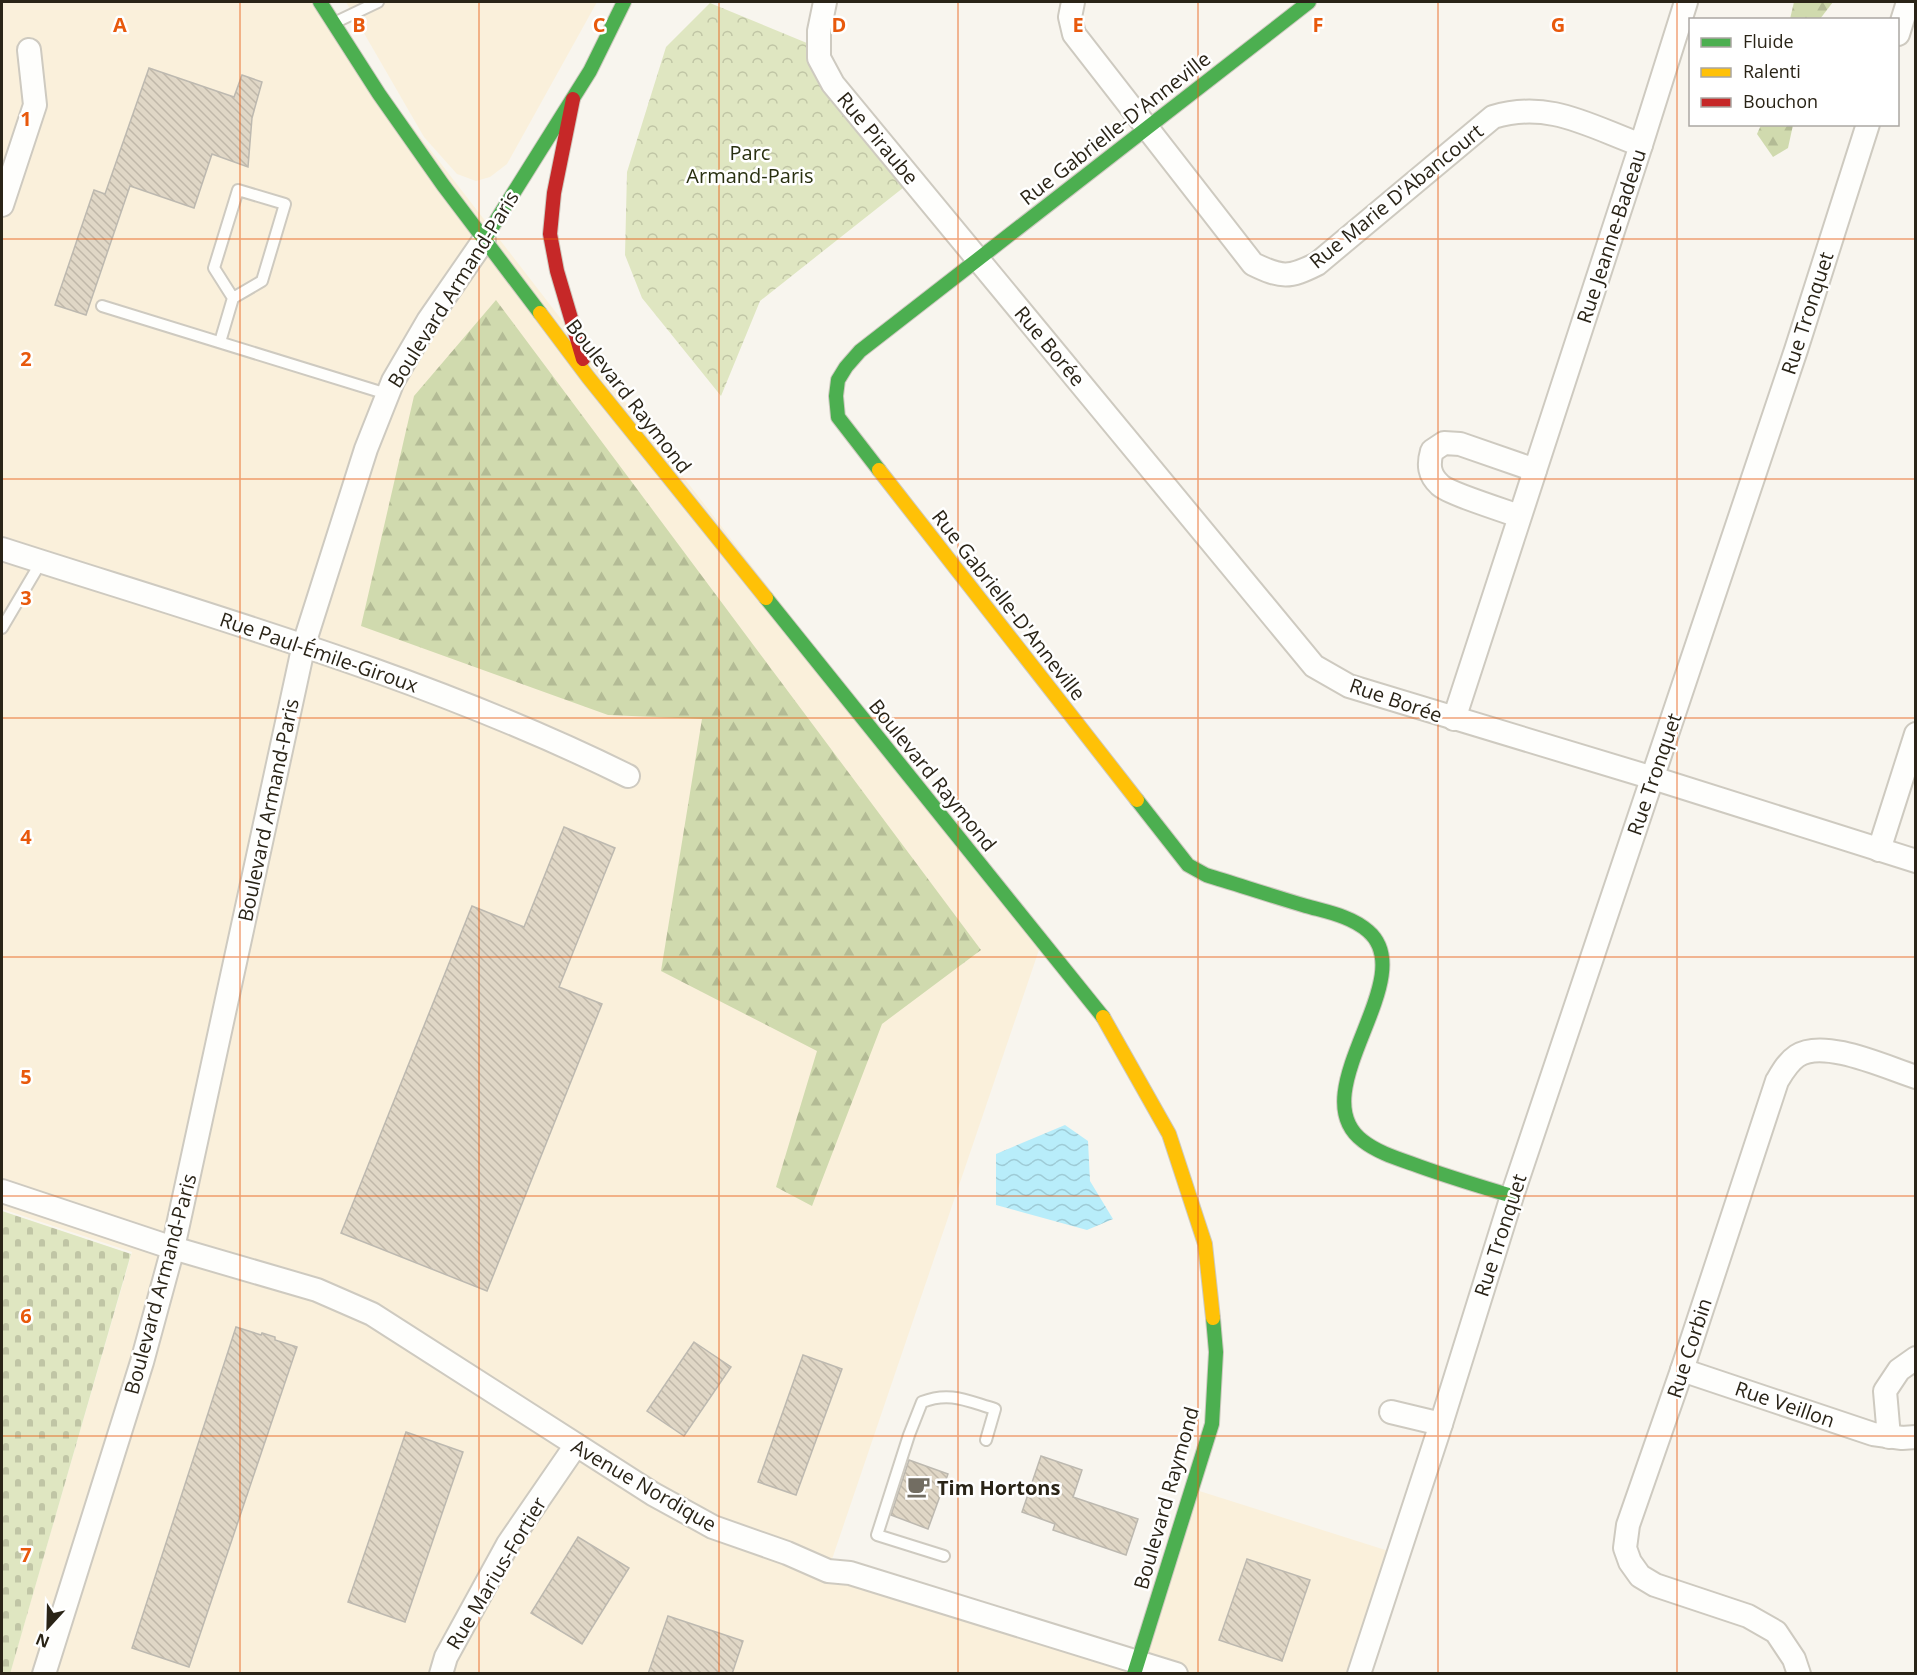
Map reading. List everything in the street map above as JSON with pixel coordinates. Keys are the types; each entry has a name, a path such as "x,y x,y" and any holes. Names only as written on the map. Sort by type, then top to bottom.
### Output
{"street":[{"name":"Boulevard Raymond","path":"320,2 379,94 484,240 588,377 1106,1021 1169,1134 1205,1244 1216,1352 1212,1424 1135,1668"},
{"name":"Boulevard Armand-Paris","path":"44,1674 142,1362 173,1248 304,644 366,449 393,381 428,321 484,240 573,99 590,71 624,2"},
{"name":"Rue Piraube","path":"825,2 819,30 819,58 833,84 978,259"},
{"name":"Rue Marie D'Abancourt","path":"1072,2 1070,17 1074,34 1253,264 1270,272 1286,276 1317,264 1493,117 1520,111 1552,112 1641,145"},
{"name":"Rue Gabrielle-D'Anneville","path":"1309,2 860,351 838,378 835,395 838,417 1188,865 1206,875 1351,920 1365,927 1377,939 1384,958 1383,974 1346,1085 1343,1101 1345,1118 1354,1134 1366,1145 1388,1155 1512,1196"},
{"name":"Rue Jeanne-Badeau","path":"1454,719 1686,2"},
{"path":"1899,31 1908,2"},
{"path":"2,205 35,105 29,50"},
{"path":"573,99 554,193 550,234 557,271 588,377"},
{"name":"Rue Tronquet","path":"1359,1674 1442,1424 1512,1196 1653,778 1867,126"},
{"name":"Rue Borée","path":"978,259 1314,666 1349,686 1916,861"},
{"path":"1519,516 1442,487 1432,476 1428,464 1432,451 1444,443 1460,444 1535,470"},
{"name":"Rue Paul-Émile-Giroux","path":"2,552 304,644 469,704 628,776"},
{"path":"1880,850 1916,734"},
{"name":"Rue Corbin","path":"1799,1674 1794,1659 1776,1632 1748,1616 1654,1585 1640,1576 1630,1562 1625,1548 1628,1525 1682,1370 1777,1081 1786,1066 1799,1054 1815,1050 1839,1052 1916,1077"},
{"name":"Avenue Nordique","path":"2,1191 173,1248 317,1290 372,1314 653,1494 713,1527 828,1571 850,1573 1135,1668 1176,1674"},
{"path":"1889,1437 1885,1391 1899,1370 1916,1358"},
{"name":"Rue Veillon","path":"1682,1370 1873,1434 1889,1437 1916,1437"},
{"path":"1391,1412 1442,1424"},
{"name":"Rue Marius-Fortier","path":"441,1674 446,1657 508,1544 576,1445"}],"lane":[{"path":"333,24 378,2"},
{"path":"220,342 233,298 262,281 285,204 237,190 214,268 233,298"},
{"path":"102,306 387,394"},
{"path":"2,628 41,562"},
{"path":"944,1556 877,1535 922,1402 948,1395 995,1409 986,1440"}],"shaded area":[{"path":"2,2 320,2 333,24 1042,941 828,1571 1137,1662 1193,1489 1398,1554 1359,1673 10,1673 132,1252 2,1209"},
{"path":"346,2 597,2 507,164 490,177 476,181 457,174 424,137"}],"green space":[{"path":"1794,2 1833,2 1821,18 1790,18"},
{"name":"Parc Armand-Paris","path":"710,3 819,48 913,180 760,301 721,396 642,298 625,255 627,172 666,47"},
{"path":"1761,126 1793,126 1788,148 1773,157 1757,134"},
{"path":"496,300 981,950 882,1024 812,1206 776,1187 817,1051 661,971 702,719 608,715 361,626 414,396"},
{"path":"2,1211 131,1254 10,1674 2,1673"}],"water":[{"path":"1065,1125 1088,1141 1090,1181 1113,1219 1087,1230 996,1205 996,1154"}],"building":[{"path":"149,68 234,97 242,75 262,82 252,118 248,167 212,154 194,208 130,186 86,315 55,305 94,190 105,194"},
{"path":"564,827 615,848 559,987 602,1004 487,1291 341,1233 472,906 524,927"},
{"path":"236,1327 275,1337 275,1340 297,1347 189,1667 132,1648"},
{"path":"694,1342 731,1367 684,1436 647,1411"},
{"path":"803,1355 842,1369 796,1495 758,1482"},
{"path":"406,1432 463,1452 405,1622 348,1602"},
{"path":"1041,1456 1082,1470 1073,1497 1138,1519 1126,1555 1053,1530 1055,1524 1022,1512"},
{"path":"909,1460 948,1474 928,1529 891,1515"},
{"path":"578,1537 629,1568 582,1644 531,1613"},
{"path":"1247,1559 1310,1580 1282,1661 1219,1640"},
{"path":"668,1616 743,1641 732,1674 648,1674"}],"traffic: fast":[{"path":"320,2 379,94 443,185 540,313"},
{"path":"484,240 590,71 624,2"},
{"path":"879,470 838,417 836,396 838,380 860,351 1309,2"},
{"path":"766,598 1103,1017"},
{"path":"1137,800 1188,865 1206,875 1338,915 1368,931 1381,952 1381,977 1374,1005 1351,1066 1345,1095 1347,1120 1363,1141 1380,1152 1437,1173 1512,1196"},
{"path":"1134,1674 1212,1424 1216,1352 1213,1318"}],"traffic: slow":[{"path":"540,313 588,377 766,598"},
{"path":"879,470 1137,800"},
{"path":"1103,1017 1169,1134 1205,1244 1213,1318"}],"traffic: jam":[{"path":"573,99 554,193 550,234 557,271 583,359"}],"place":[{"name":"Tim Hortons","path":"919,1487"}]}
